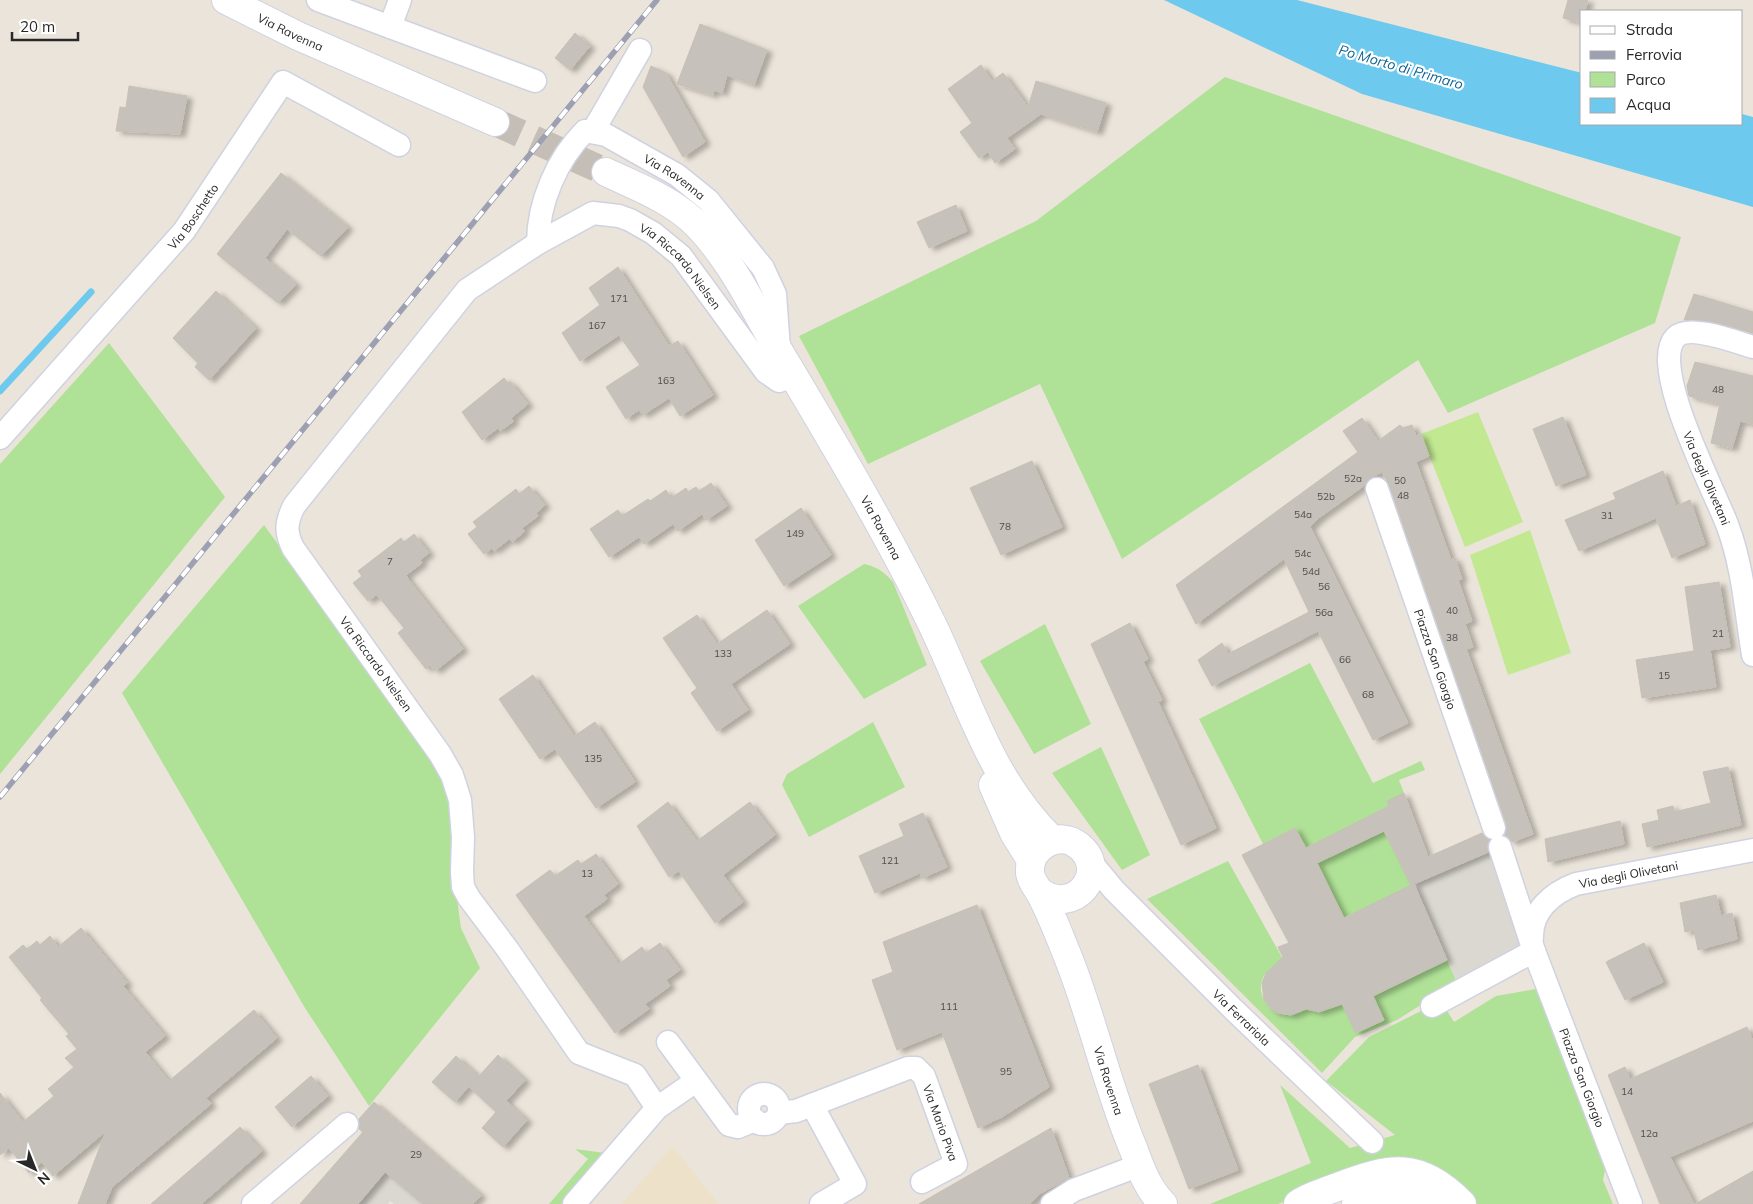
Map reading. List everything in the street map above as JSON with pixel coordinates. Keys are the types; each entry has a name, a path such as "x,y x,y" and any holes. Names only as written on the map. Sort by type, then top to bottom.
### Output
{"main road":[{"name":"Via Ravenna","path":"226,0 298,36 495,122"},
{"name":"Via Ravenna","path":"606,172 670,204 691,220 721,255 848,466 932,623 993,764 1035,824 1052,840"},
{"name":"Via Ravenna","path":"969,712 998,800 1014,833 1031,860 1031,877 1049,896 1121,1116 1148,1187 1163,1204"},
{"path":"1031,860 1038,849 1052,840 1067,840 1075,843 1087,854 1088,873 1075,896 1049,896"},
{"path":"1298,1204 1372,1174 1392,1170 1413,1172 1429,1178 1441,1185 1462,1204"},
{"path":"1363,1203 1379,1196 1402,1194 1414,1196 1428,1204"}],"street":[{"path":"318,0 536,81"},
{"path":"390,27 400,0"},
{"path":"538,243 542,206 564,158 586,134 640,50"},
{"name":"Via Boschetto","path":"0,438 184,231 283,82 399,145"},
{"name":"Via Ravenna","path":"586,134 606,135 677,175 708,200 763,268 775,294 779,351"},
{"name":"Via Riccardo Nielsen","path":"658,1108 635,1075 579,1053 508,950 469,898 464,887 462,872 463,819 452,775 440,754 293,548 287,537 286,527 294,506 467,290 538,243 593,213 618,216 630,220 653,233 681,256 766,372 779,381 794,376"},
{"name":"Via degli Olivetani","path":"1753,347 1709,335 1692,332 1684,333 1676,337 1672,344 1670,375 1673,391 1690,440 1728,528 1738,565 1753,655"},
{"name":"Piazza San Giorgio","path":"1377,489 1533,944 1631,1204"},
{"name":"Via degli Olivetani","path":"1533,944 1532,924 1541,908 1561,891 1576,884 1753,850"},
{"name":"Via Ferrariola","path":"1088,873 1114,890 1234,1010 1372,1142"},
{"path":"1432,1006 1533,944"},
{"name":"Via Mario Piva","path":"668,1042 729,1124 738,1127 754,1120 769,1123 778,1113 796,1111 908,1068 920,1070 924,1076 956,1164 922,1182"},
{"path":"574,1204 658,1108 696,1081"},
{"path":"812,1105 856,1184 821,1204"},
{"path":"253,1204 347,1124"},
{"path":"1052,1204 1074,1190 1140,1165"}],"shaded area":[{"path":"1501,848 1532,938 1461,990 1414,884"},
{"path":"672,1146 719,1204 622,1204 627,1198"},
{"path":"385,1172 423,1204 394,1204 390,1201 388,1204 358,1204"}],"green space":[{"path":"1225,77 1681,237 1655,323 1448,413 1418,360 1122,559 1040,384 868,464 799,336 1036,221"},
{"path":"109,343 225,497 0,774 0,464"},
{"path":"1478,412 1523,522 1465,547 1421,434"},
{"path":"264,525 406,720 440,775 454,819 451,855 461,928 480,968 369,1106 305,1008 122,693"},
{"path":"1530,530 1571,653 1508,675 1470,555"},
{"path":"864,564 880,570 893,582 927,665 864,699 798,606"},
{"path":"1045,624 1091,724 1034,754 980,661"},
{"path":"1310,663 1373,783 1421,761 1425,770 1399,780 1404,793 1387,801 1389,806 1306,848 1295,828 1263,844 1199,719"},
{"path":"873,722 905,787 809,837 782,785 787,774"},
{"path":"1101,747 1150,855 1122,870 1052,773"},
{"path":"1384,831 1411,885 1344,918 1317,863"},
{"path":"1228,861 1284,961 1269,969 1262,981 1262,995 1265,1002 1276,1012 1283,1015 1291,1015 1309,1008 1319,1012 1342,1004 1356,1033 1384,1020 1373,996 1447,960 1457,982 1397,1020 1355,1037 1322,1073 1147,899"},
{"path":"1536,989 1606,1164 1603,1180 1613,1204 1469,1204 1370,1170 1278,1204 1210,1204 1311,1163 1280,1085 1350,1148 1395,1135 1326,1081 1369,1037 1441,1001 1454,1022 1496,996"},
{"path":"575,1149 605,1153 561,1204 549,1204 588,1159"}],"water":[{"name":"Po Morto di Primaro","path":"1164,0 1297,0 1580,72 1580,125 1743,125 1743,114 1753,117 1753,207 1362,94"}],"building":[{"path":"1568,0 1588,0 1585,10 1580,10 1580,22 1563,18"},
{"path":"700,24 767,50 754,85 727,75 722,93 714,90 713,95 677,84"},
{"path":"575,33 590,46 570,70 555,58"},
{"path":"981,65 992,81 1003,73 1028,107 1036,81 1106,103 1097,132 1041,114 1007,138 1015,149 995,163 988,152 979,158 960,132 972,123 948,89"},
{"path":"651,66 666,73 705,142 683,157 643,87"},
{"path":"129,86 187,96 180,134 116,131 120,107 126,108"},
{"path":"281,173 348,227 321,256 287,229 265,258 296,284 278,303 217,254"},
{"path":"956,205 967,231 929,248 917,222"},
{"path":"618,267 669,346 678,341 713,395 680,416 669,398 643,415 639,410 626,419 606,387 640,365 619,335 580,361 562,333 600,305 589,288"},
{"path":"216,291 256,328 209,380 195,367 198,363 173,338"},
{"path":"1694,294 1753,312 1753,333 1715,322 1684,320"},
{"path":"1695,362 1753,376 1753,424 1740,421 1732,448 1711,443 1720,404 1689,396 1687,386"},
{"path":"504,378 508,383 510,382 528,404 511,418 514,421 500,431 498,428 482,440 462,412"},
{"path":"1563,417 1586,475 1556,486 1533,429"},
{"path":"1362,418 1378,441 1400,425 1403,428 1412,425 1416,436 1421,434 1429,456 1416,462 1451,560 1455,558 1462,579 1458,580 1472,621 1465,624 1473,647 1466,649 1533,834 1512,842 1505,835 1506,824 1389,485 1382,472 1367,480 1365,485 1320,517 1310,527 1408,723 1373,740 1318,631 1212,686 1198,660 1222,643 1228,654 1309,612 1284,559 1196,624 1176,585 1358,452 1343,431"},
{"path":"1032,461 1062,527 1001,555 970,488"},
{"path":"1663,471 1676,506 1690,500 1705,544 1672,558 1656,518 1579,551 1565,520 1616,499 1613,493"},
{"path":"711,483 727,506 706,520 702,514 678,531 673,524 644,544 639,537 609,557 590,529 618,510 622,516 666,490 671,498 686,488 688,492 696,487 699,491"},
{"path":"529,486 545,505 536,513 538,516 522,528 525,531 512,542 509,539 494,551 492,548 484,554 468,534 477,527 473,522 516,489 519,494"},
{"path":"801,508 831,555 784,586 755,540"},
{"path":"414,534 429,553 420,560 422,563 406,575 463,649 435,671 430,665 426,669 398,633 404,628 379,597 376,595 368,601 353,583 362,576 358,571 401,538 404,542"},
{"path":"1719,582 1730,647 1710,650 1716,687 1642,698 1636,660 1694,651 1685,587"},
{"path":"767,610 790,644 731,684 748,710 717,731 691,693 697,688 663,638 697,615 717,644"},
{"path":"1130,623 1148,659 1143,662 1162,700 1158,702 1216,828 1181,845 1091,644"},
{"path":"533,675 574,736 595,722 635,782 596,808 555,749 540,759 499,699"},
{"path":"1728,767 1741,825 1647,847 1642,824 1659,820 1657,810 1673,806 1674,812 1711,803 1703,772"},
{"path":"1404,793 1428,857 1482,833 1489,840 1488,852 1414,884 1447,960 1373,996 1384,1020 1356,1033 1342,1004 1319,1012 1306,1009 1291,1015 1274,1012 1264,1000 1262,983 1266,973 1283,957 1278,947 1289,943 1242,855 1295,828 1306,848 1389,806 1387,801","holes":["1384,831 1411,885 1344,918 1317,863"]},
{"path":"668,802 697,841 750,802 775,835 723,875 743,902 715,923 679,871 669,877 637,826"},
{"path":"923,813 947,867 922,878 920,873 875,893 859,856 904,836 899,824"},
{"path":"1620,821 1624,844 1548,862 1545,839"},
{"path":"596,854 618,884 604,895 607,899 584,916 619,964 642,947 646,953 660,943 680,970 666,980 670,986 645,1004 649,1009 615,1033 516,895 550,870 555,876 578,860 581,864"},
{"path":"1716,895 1721,916 1732,913 1737,939 1698,950 1694,930 1685,932 1680,903"},
{"path":"977,905 1049,1087 1002,1117 978,1128 942,1032 897,1050 872,980 893,972 883,942"},
{"path":"81,928 127,983 123,986 165,1036 145,1052 169,1081 254,1010 277,1038 206,1098 211,1104 112,1187 105,1204 78,1204 106,1131 53,1176 42,1162 29,1173 9,1148 0,1155 0,1093 23,1122 54,1096 48,1089 74,1067 65,1058 77,1049 66,1036 69,1034 40,1000 42,998 9,957 23,945 27,949 37,941 40,945 50,936 58,947"},
{"path":"1644,943 1663,982 1625,1000 1606,962"},
{"path":"1747,1027 1753,1041 1753,1121 1670,1157 1694,1204 1660,1204 1608,1075 1625,1067 1630,1079"},
{"path":"498,1055 525,1080 506,1101 527,1120 503,1147 482,1128 496,1112 469,1087"},
{"path":"456,1056 478,1076 455,1102 432,1082"},
{"path":"1198,1065 1238,1170 1189,1189 1149,1084"},
{"path":"311,1076 328,1096 292,1127 275,1107"},
{"path":"374,1102 481,1195 473,1204 423,1204 385,1172 358,1204 300,1204 363,1132 359,1129 359,1119"},
{"path":"240,1127 262,1151 201,1204 151,1204"},
{"path":"1051,1128 1069,1178 1041,1193 1030,1204 919,1204"},
{"path":"1753,1171 1753,1204 1695,1204"}],"waterway":[{"path":"0,391 91,292"}],"tunnel":[{"path":"495,122 606,172"}],"railway":[{"path":"0,797 657,0"}]}
